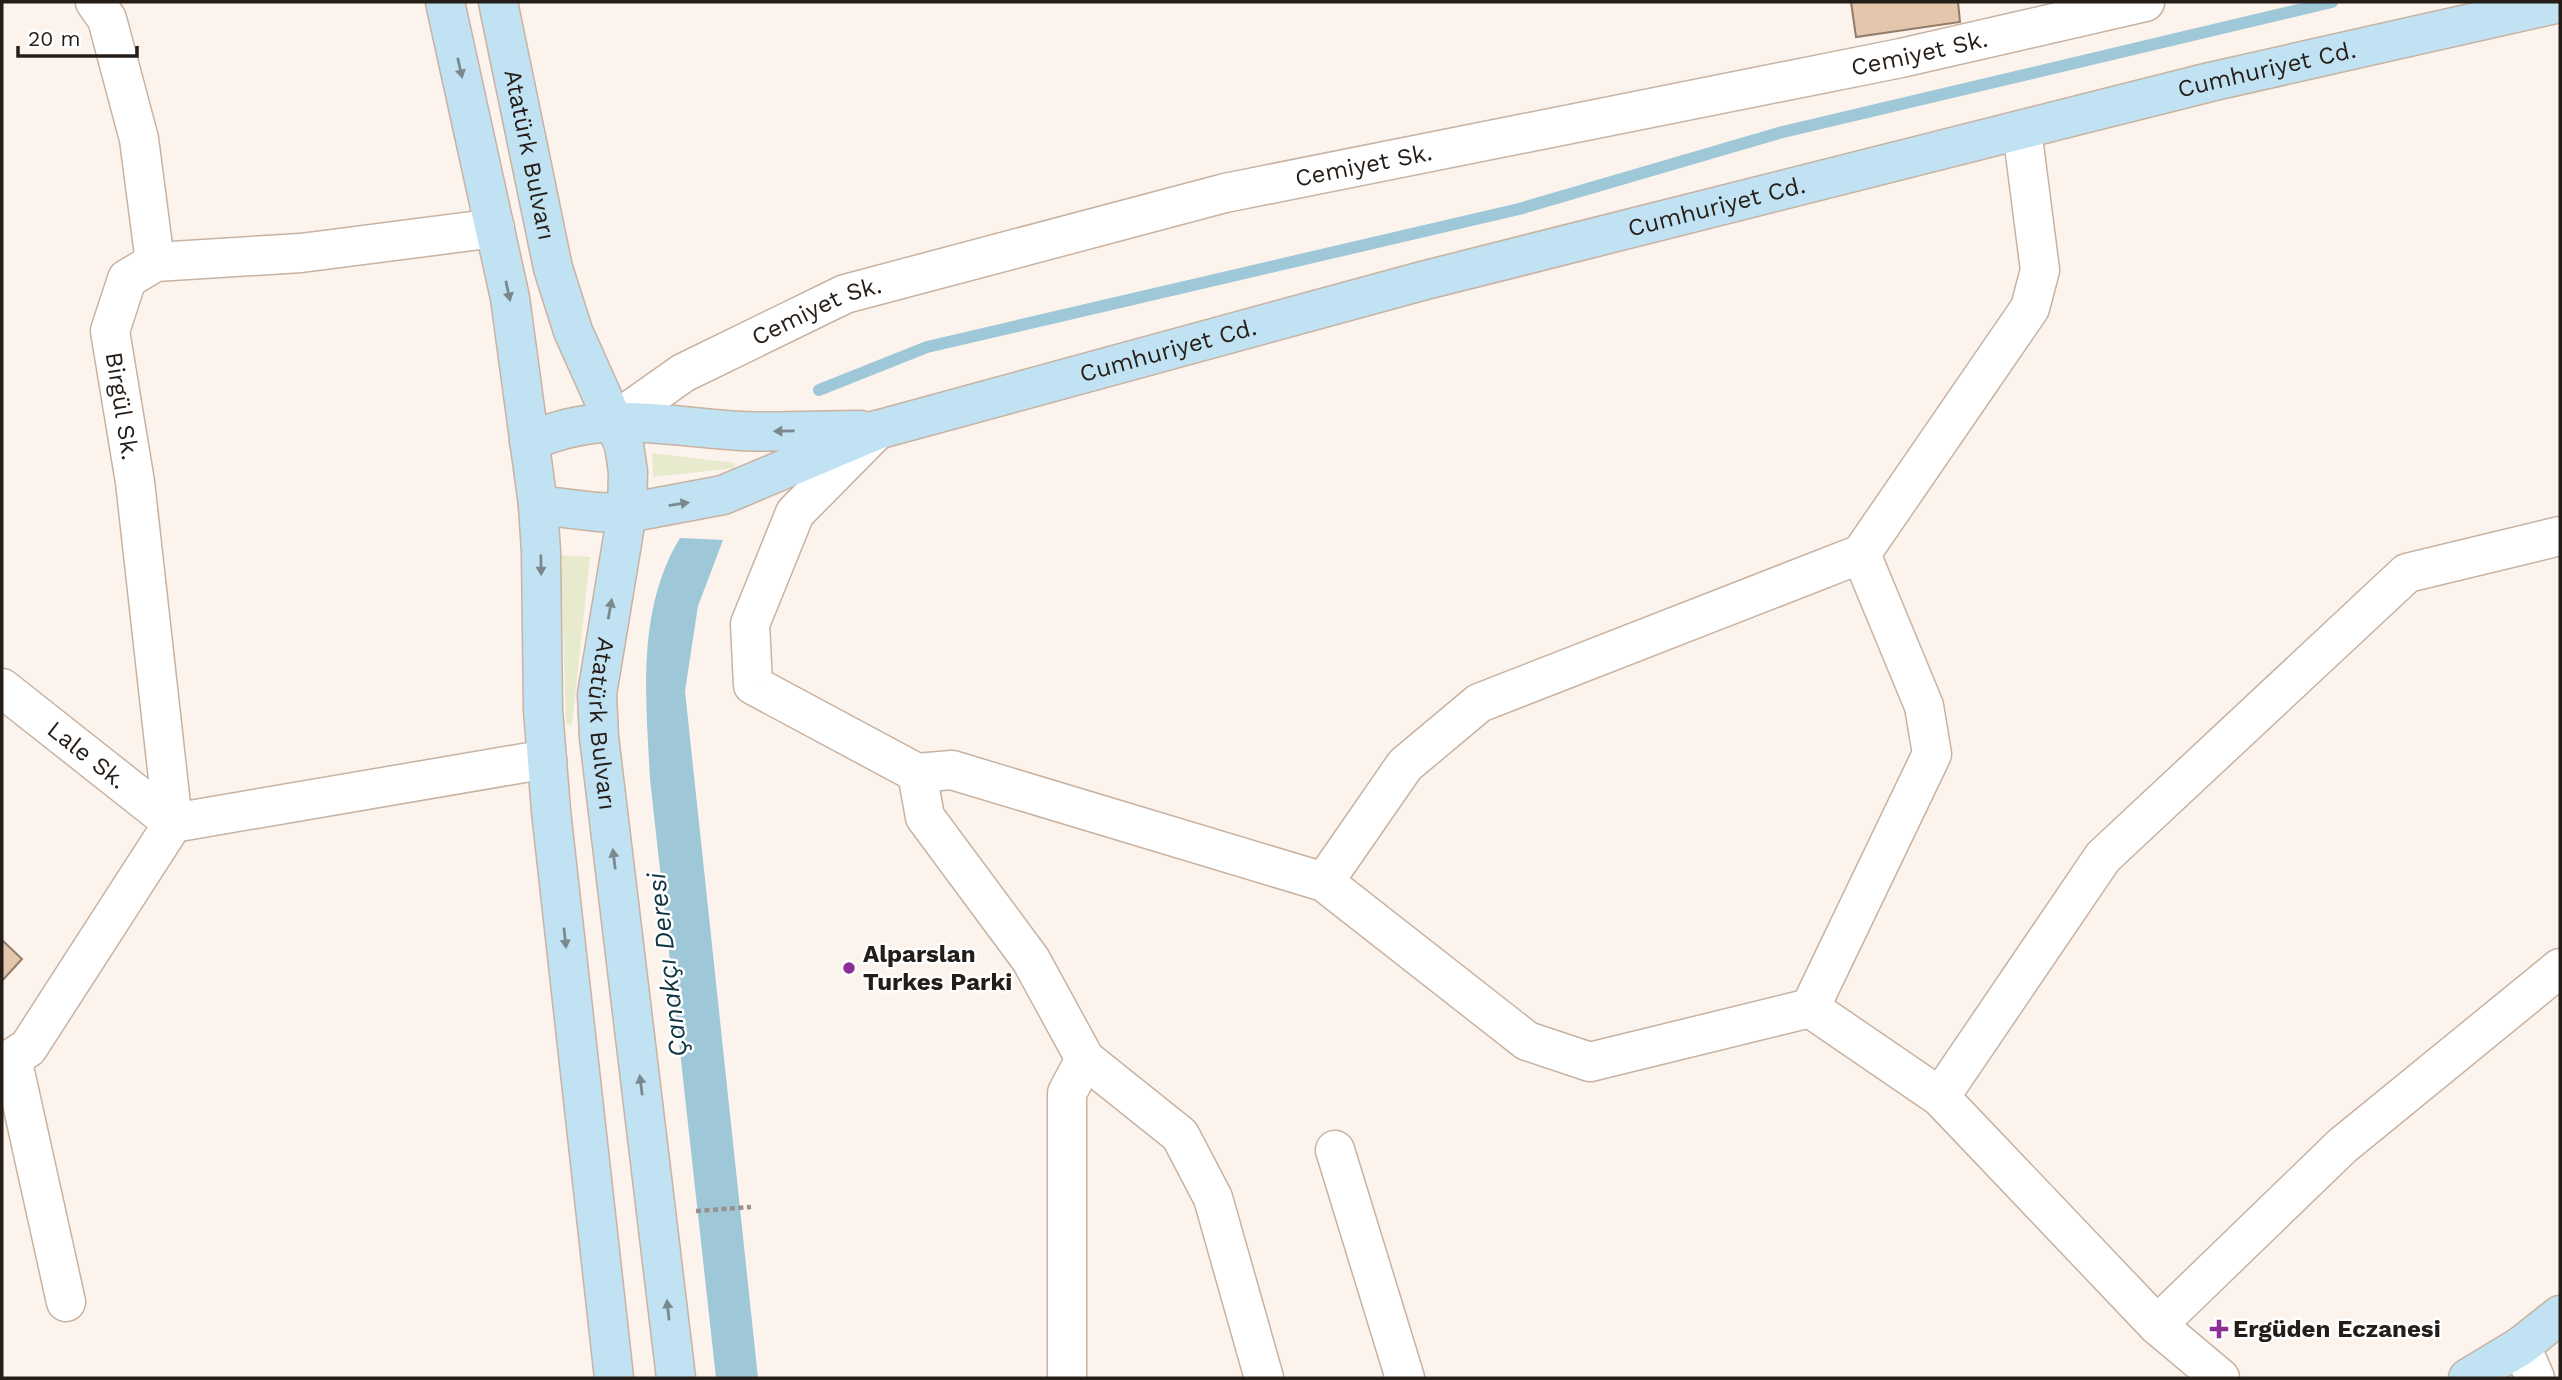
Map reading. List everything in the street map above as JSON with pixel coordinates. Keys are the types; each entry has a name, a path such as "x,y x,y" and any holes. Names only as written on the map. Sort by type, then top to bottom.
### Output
{"main road":[{"name":"Atatürk Bulvarı","path":"445,2 512,310 538,505 543,710 547,759 614,1378"},
{"name":"Atatürk Bulvarı","path":"498,2 553,268 573,331 624,445 628,472 627,513 597,694 599,737 676,1378"},
{"name":"Cumhuriyet Cd.","path":"877,430 1422,281 2210,82 2560,3"},
{"path":"528,442 566,426 615,421 744,431 877,430"},
{"path":"538,505 627,513 723,495 877,430"},
{"path":"2468,1378 2528,1362 2560,1315"}],"street":[{"path":"95,2 107,19 139,139 155,262 301,253 495,228"},
{"name":"Cemiyet Sk.","path":"615,421 683,373 845,294 1225,193 1901,58 2145,2"},
{"path":"1324,882 1405,765 1479,703 1861,554 2030,308 2040,270 2022,130"},
{"name":"Birgül Sk.","path":"155,262 127,279 110,331 135,482 173,822"},
{"path":"877,430 795,513 750,624 753,685 917,774 952,770 1324,882 1527,1041 1590,1062 1810,1008 1940,1097 2157,1325 2220,1378"},
{"path":"1940,1097 2103,857 2407,573 2560,536"},
{"path":"1810,1008 1932,754 1924,706 1861,554"},
{"name":"Lale Sk.","path":"2,688 173,822"},
{"path":"66,1302 7,1061 28,1048 173,822 547,759"},
{"path":"917,774 925,817 1031,960 1085,1059 1180,1135 1213,1198 1264,1378"},
{"path":"2157,1325 2342,1146 2560,968"},
{"path":"1067,1378 1067,1093 1085,1059"},
{"path":"1335,1150 1405,1378"}],"path":[{"path":"683,1212 751,1207"}],"green space":[{"path":"652,453 735,463 735,468 653,477"},
{"path":"561,555 590,557 572,725 566,724"}],"water":[{"name":"Çanakçı Deresi","path":"680,538 723,540 698,606 685,691 758,1378 716,1378 650,779 646,687 650,625 666,566"}],"building":[{"path":"1851,2 1958,2 1960,22 1856,37"},
{"path":"2,940 22,959 2,981"}],"waterway":[{"path":"819,390 927,347 1519,209 1779,133 2332,2"}],"place":[{"name":"Alparslan Turkes Parki","path":"849,968"},
{"name":"Ergüden Eczanesi","path":"2219,1329"}]}
